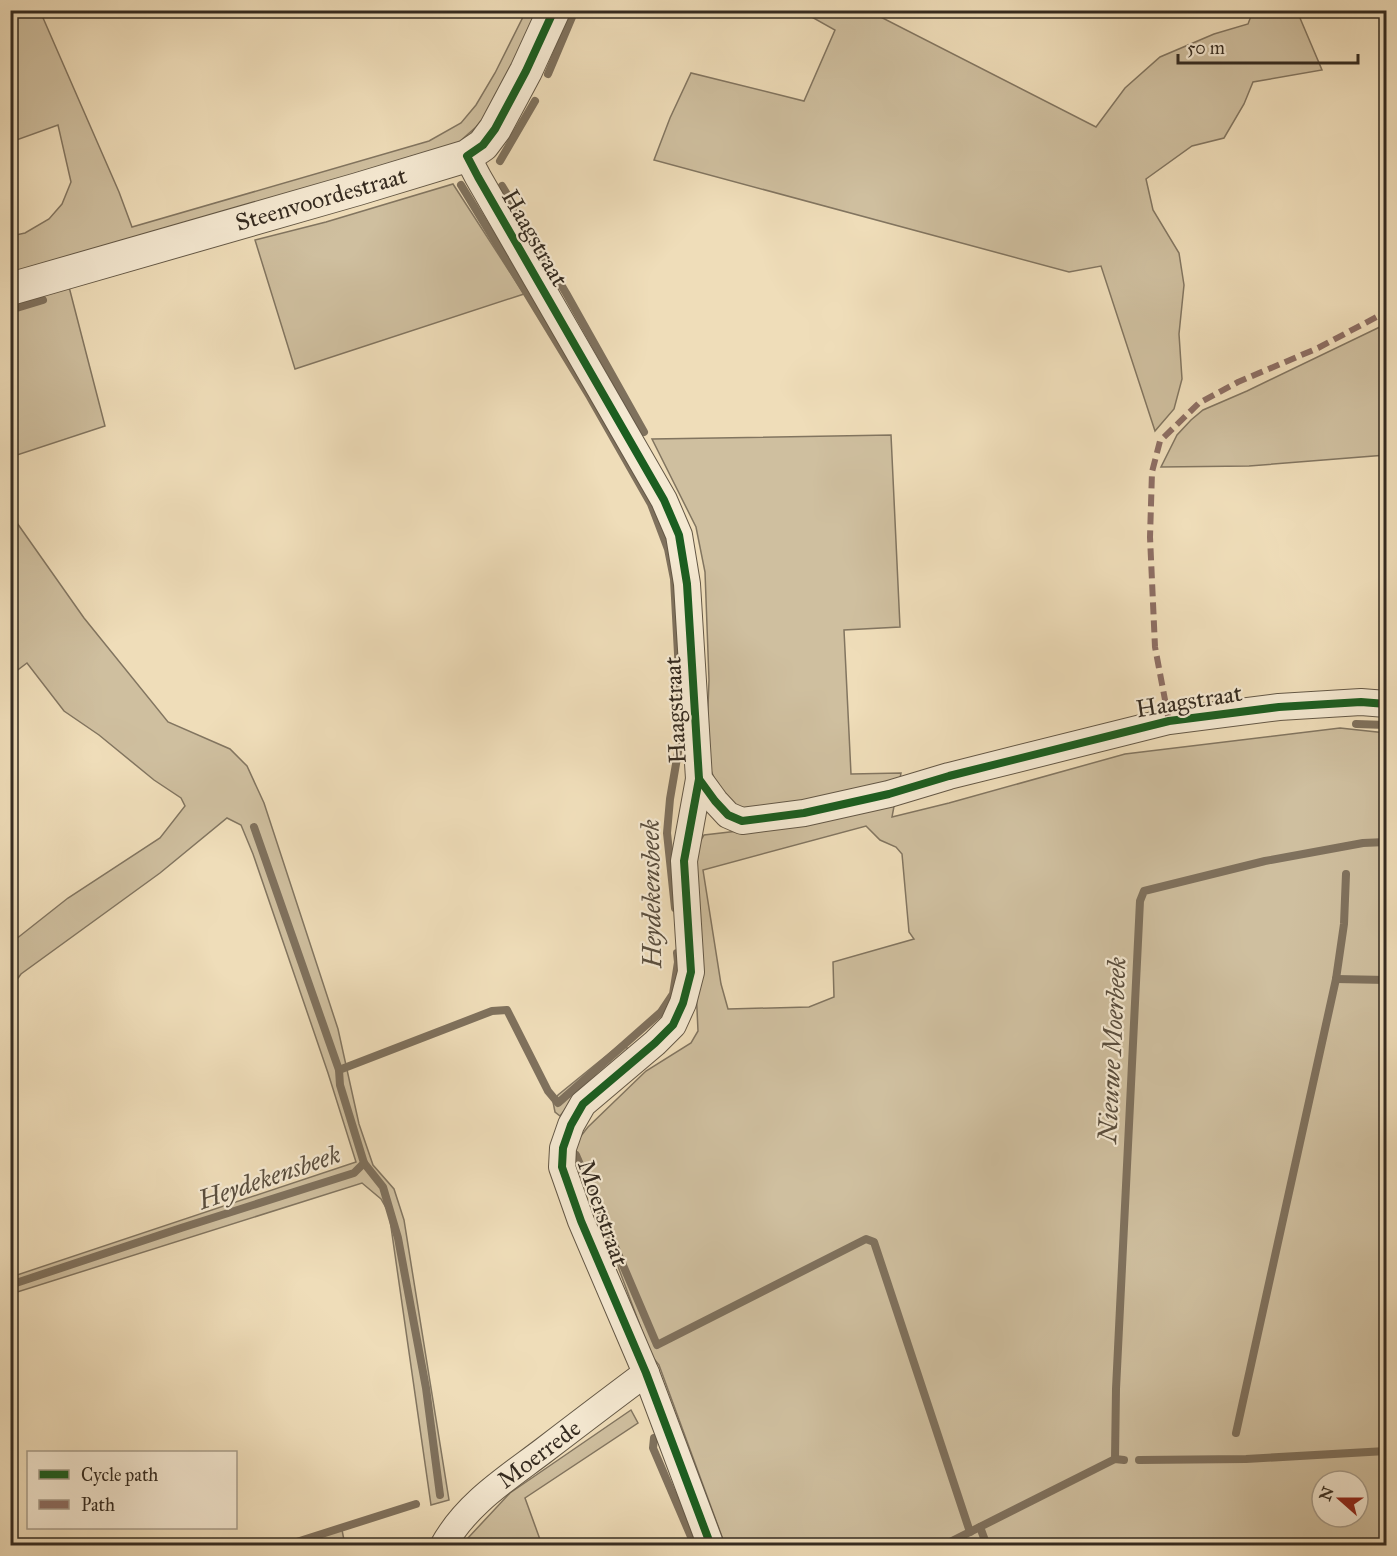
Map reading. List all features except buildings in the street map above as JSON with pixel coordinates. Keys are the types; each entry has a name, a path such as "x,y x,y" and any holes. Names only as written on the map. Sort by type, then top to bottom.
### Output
{"street":[{"name":"Steenvoordestraat","path":"10,289 467,156 483,145 495,129 526,71 554,10"},
{"name":"Haagstraat","path":"467,156 664,500 679,535 687,584 699,779 728,815 742,821 804,813 889,794 949,776 1169,721 1279,707 1361,702 1386,704"},
{"name":"Moerstraat","path":"699,779 684,861 691,972 683,1003 673,1025 583,1104 571,1125 563,1148 562,1167 580,1221 646,1373 711,1545"},
{"name":"Moerrede","path":"443,1545 471,1507 646,1373"}],"shaded area":[{"path":"11,11 40,11 132,227 429,141 461,123 476,105 495,73 526,11 541,11 495,105 458,143 11,276 11,236 25,233 49,219 62,204 71,182 58,125 11,142"},
{"path":"801,11 869,11 1096,127 1125,88 1160,57 1214,34 1248,24 1253,11 1297,11 1322,70 1253,82 1244,104 1224,138 1192,146 1146,179 1153,210 1179,253 1184,285 1179,334 1182,379 1174,409 1155,431 1101,266 1069,272 654,160 691,73 804,101 835,30"},
{"path":"453,184 524,294 295,369 255,240 326,222"},
{"path":"68,283 105,426 11,457 11,300"},
{"path":"1386,324 1386,455 1249,466 1161,467 1177,435 1203,410"},
{"path":"891,435 900,627 844,630 851,774 901,773 899,784 769,813 741,809 721,794 706,759 709,680 705,572 696,527 652,439"},
{"path":"10,513 84,618 168,722 230,749 247,766 264,803 338,1029 359,1124 373,1165 394,1189 404,1220 449,1500 431,1505 389,1213 381,1199 362,1183 11,1294 11,1277 356,1162 328,1073 241,825 227,818 160,873 21,974 11,988 11,943 68,898 160,838 185,806 181,798 64,711 27,663 11,675"},
{"path":"1340,728 1386,733 1386,1545 725,1545 659,1365 651,1355 573,1146 588,1127 646,1071 691,1043 698,1031 690,857 704,835 781,826 895,801 892,817 1125,754","holes":["866,826 880,840 896,847 902,854 909,932 914,939 833,962 834,997 809,1007 728,1009 721,984 703,870"]},
{"path":"622,1043 632,1053 571,1102 560,1116 555,1112 553,1102 558,1095"},
{"path":"631,1410 638,1423 525,1498 542,1545 466,1545 467,1539 510,1493"},
{"path":"342,1530 345,1545 284,1545"}],"waterway":[{"name":"Heydekensbeek","path":"548,74 575,10"},
{"name":"Heydekensbeek","path":"500,161 535,101"},
{"name":"Heydekensbeek","path":"461,185 590,397 651,504 668,549 674,579 682,729 670,799 667,833 675,908"},
{"path":"502,186 566,293 644,432"},
{"path":"10,310 43,300"},
{"path":"1356,724 1386,725"},
{"path":"254,827 339,1070"},
{"name":"Nieuwe Moerbeek","path":"1115,1459 1116,1389 1140,901 1144,891 1265,861 1363,843 1386,842"},
{"path":"1236,1433 1336,979 1344,924 1346,874"},
{"name":"Heydekensbeek","path":"10,1285 354,1173 364,1163 340,1085 339,1070 492,1011 507,1010 548,1091 558,1103 661,1012 673,994 678,962 677,953"},
{"path":"1336,979 1386,980"},
{"path":"576,1155 657,1345 866,1239 874,1242 970,1532"},
{"path":"364,1163 383,1187 398,1238 426,1388 440,1495"},
{"path":"654,1438 653,1448 695,1546"},
{"name":"Nieuwe Moerbeek","path":"1139,1460 1246,1459 1386,1451"},
{"path":"942,1546 1115,1459 1124,1460"},
{"path":"284,1546 416,1504"},
{"path":"980,1527 987,1546"}],"marked path":[{"path":"1169,721 1155,647 1150,537 1152,472 1160,441 1199,403 1238,382 1318,348 1386,312"}],"cycle path":[{"path":"554,10 526,71 495,129 483,145 467,156 664,500 679,535 687,584 699,779 728,815 742,821 804,813 889,794 949,776 1169,721 1279,707 1361,702 1386,704"},
{"path":"699,779 684,861 691,972 683,1003 673,1025 583,1104 571,1125 563,1148 562,1167 581,1221 646,1373 711,1546"}]}
